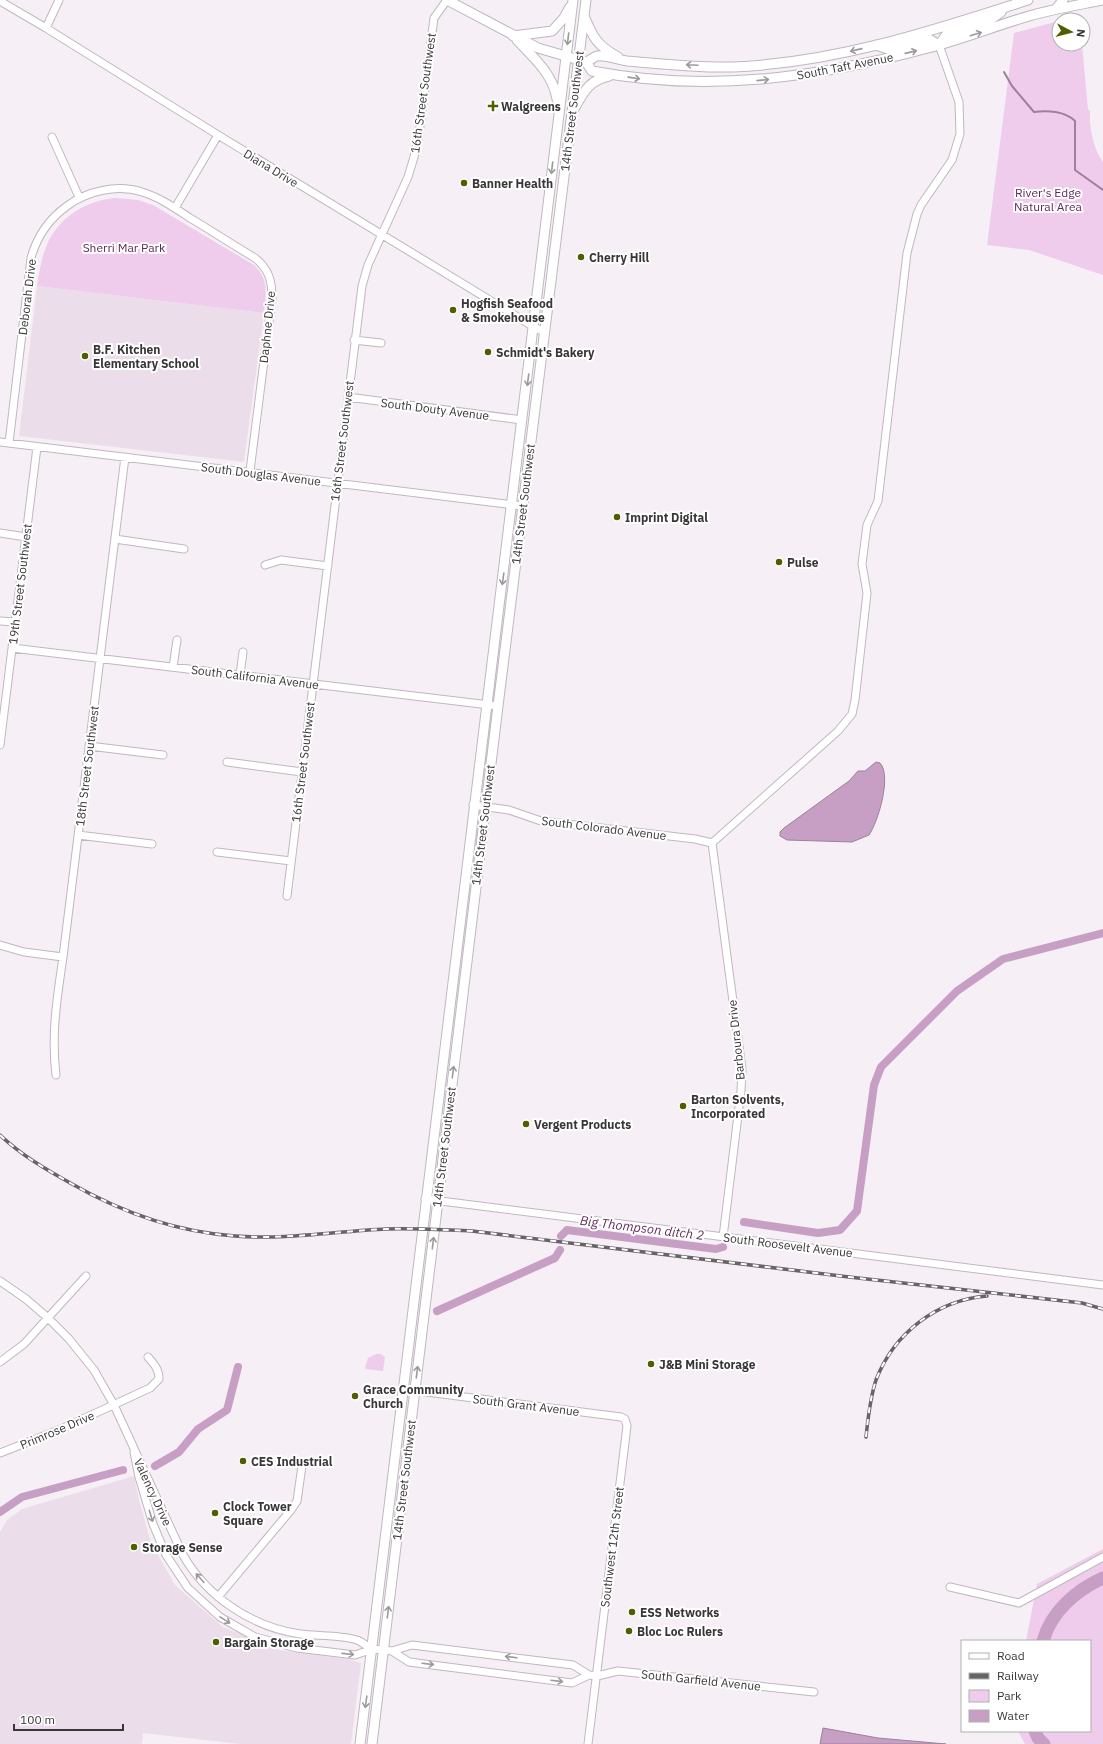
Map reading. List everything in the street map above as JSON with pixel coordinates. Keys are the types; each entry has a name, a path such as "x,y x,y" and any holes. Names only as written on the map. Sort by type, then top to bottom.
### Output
{"main road":[{"name":"South Taft Avenue","path":"447,0 538,48 582,61 597,56 624,60 732,67 783,63 826,57 957,24 1028,0"},
{"name":"14th Street Southwest","path":"372,1744 388,1651 415,1391 544,332 572,114 582,61 586,0"},
{"path":"1056,9 1063,0"},
{"name":"South Taft Avenue","path":"582,61 592,71 612,75 648,80 687,82 742,82 822,73 939,45 1056,9 1103,0"},
{"name":"14th Street Southwest","path":"360,1744 373,1650 425,1198 473,805 513,504 565,57 573,1"},
{"path":"513,36 552,31 564,18 573,1"},
{"path":"876,45 888,49 929,39 939,45 947,34 987,22 1009,6"},
{"path":"584,14 593,37 606,51 624,60"},
{"path":"513,36 546,73 556,88 559,109"},
{"path":"572,114 585,88 598,78 612,75"}],"street":[{"path":"46,28 59,0"},
{"name":"16th Street Southwest","path":"287,896 328,566 354,340 364,274 408,178 419,134 434,18 447,0"},
{"name":"Diana Drive","path":"0,1 544,332"},
{"path":"712,843 838,731 852,714 867,593 862,564 867,525 878,501 907,253 916,214 952,160 960,134 959,102 939,45"},
{"path":"175,208 218,135"},
{"path":"52,137 79,197"},
{"name":"Deborah Drive","path":"9,443 34,250 49,222 79,197 117,189 133,190 156,198 175,208"},
{"name":"Daphne Drive","path":"175,208 255,258 264,266 270,279 272,298 250,471"},
{"path":"354,340 381,343"},
{"name":"South Douty Avenue","path":"348,397 522,420"},
{"name":"South Douglas Avenue","path":"0,442 250,471 337,484 523,506"},
{"name":"19th Street Southwest","path":"0,745 2,708 12,648 37,447"},
{"name":"18th Street Southwest","path":"56,1075 52,1048 54,1022 125,457"},
{"path":"0,533 26,537"},
{"path":"115,540 184,549"},
{"path":"265,565 281,560 328,566"},
{"path":"0,621 15,622"},
{"path":"173,667 177,640"},
{"name":"South California Avenue","path":"12,648 498,706"},
{"path":"240,675 243,652"},
{"path":"89,746 163,755"},
{"path":"226,762 302,772"},
{"name":"South Colorado Avenue","path":"473,805 509,810 541,821 695,839 712,843"},
{"path":"78,835 152,844"},
{"name":"Barboura Drive","path":"712,843 742,1069 741,1091 723,1237"},
{"path":"216,852 291,861"},
{"path":"0,945 24,952 63,957"},
{"name":"South Roosevelt Avenue","path":"425,1198 1103,1285"},
{"path":"0,1362 24,1344 86,1276"},
{"name":"Valency Drive","path":"0,1281 48,1317 64,1333 88,1363 114,1405 134,1452 147,1474 186,1560 196,1575 218,1597 252,1619 268,1626 299,1634 357,1640 373,1650"},
{"name":"Primrose Drive","path":"0,1453 39,1439 150,1388 159,1379 157,1368 148,1357"},
{"name":"South Grant Avenue","path":"403,1389 622,1417 625,1419"},
{"name":"Southwest 12th Street","path":"588,1744 626,1430 625,1419"},
{"name":"Valency Drive","path":"134,1452 139,1477 153,1524 166,1555 188,1588 211,1611 249,1634 277,1644 355,1655 373,1650"},
{"path":"218,1597 291,1510 296,1501 302,1466"},
{"path":"950,1586 1019,1603 1103,1557"},
{"name":"South Garfield Avenue","path":"373,1650 388,1651 412,1645 573,1665 588,1675 596,1676 618,1671 814,1692"},
{"name":"South Garfield Avenue","path":"388,1651 409,1662 572,1683 588,1675"}],"shaded area":[{"path":"37,286 264,313 244,462 19,436"},
{"path":"134,1476 151,1543 175,1585 223,1627 280,1650 348,1659 361,1663 351,1744 240,1744 143,1733 142,1744 0,1744 0,1532 7,1520 22,1509"}],"green space":[{"name":"River's Edge Natural Area","path":"1051,23 1051,52 1083,52 1091,130 1094,144 1103,162 1103,275 1029,250 987,245 1014,33"},
{"name":"Sherri Mar Park","path":"116,198 138,200 153,205 254,265 259,270 264,281 266,293 264,313 37,286 44,252 57,227 74,212 94,202"},
{"path":"376,1354 381,1354 385,1357 383,1371 366,1369 365,1367 368,1358"},
{"path":"1103,1549 1103,1744 1025,1744 1019,1732 1091,1732 1091,1640 1026,1640 1037,1584"}],"water":[{"path":"876,762 880,763 885,778 880,810 873,829 869,835 852,842 787,840 780,836 780,832 784,828 849,781 858,771 865,771"},
{"path":"823,1728 878,1738 946,1744 820,1744"}],"waterway":[{"path":"1004,72 1012,86 1034,112 1044,111 1061,113 1075,121 1075,170 1103,190"},
{"name":"Big Thompson ditch 2","path":"744,1222 818,1233 840,1230 857,1211 874,1085 881,1067 957,991 1003,959 1103,933"},
{"name":"Big Thompson ditch 2","path":"561,1236 567,1230 716,1249 723,1247"},
{"name":"Big Thompson ditch 2","path":"437,1311 555,1258 560,1250"},
{"name":"Big Thompson ditch 2","path":"155,1466 179,1452 198,1429 227,1410 238,1367"},
{"name":"Big Thompson ditch 2","path":"0,1512 22,1497 123,1470"},
{"path":"1043,1640 1047,1630 1058,1611 1083,1589 1103,1578"},
{"path":"1035,1732 1038,1738 1044,1744"}],"railway":[{"path":"0,1135 25,1156 44,1168 111,1204 171,1225 213,1234 273,1237 387,1229 472,1231 849,1277 1082,1303 1103,1309"},
{"path":"866,1437 868,1415 876,1380 884,1363 906,1334 920,1322 951,1304 987,1296"}],"place":[{"name":"Walgreens","path":"493,106"},
{"name":"Banner Health","path":"464,183"},
{"name":"Cherry Hill","path":"581,257"},
{"name":"Hogfish Seafood & Smokehouse","path":"453,310"},
{"name":"Schmidt's Bakery","path":"488,352"},
{"name":"B.F. Kitchen Elementary School","path":"85,356"},
{"name":"Imprint Digital","path":"617,517"},
{"name":"Pulse","path":"779,562"},
{"name":"Barton Solvents, Incorporated","path":"683,1106"},
{"name":"Vergent Products","path":"526,1124"},
{"name":"J&B Mini Storage","path":"651,1364"},
{"name":"Grace Community Church","path":"355,1396"},
{"name":"CES Industrial","path":"243,1461"},
{"name":"Clock Tower Square","path":"215,1513"},
{"name":"Storage Sense","path":"134,1547"},
{"name":"ESS Networks","path":"632,1612"},
{"name":"Bloc Loc Rulers","path":"629,1631"},
{"name":"Bargain Storage","path":"216,1642"}]}
